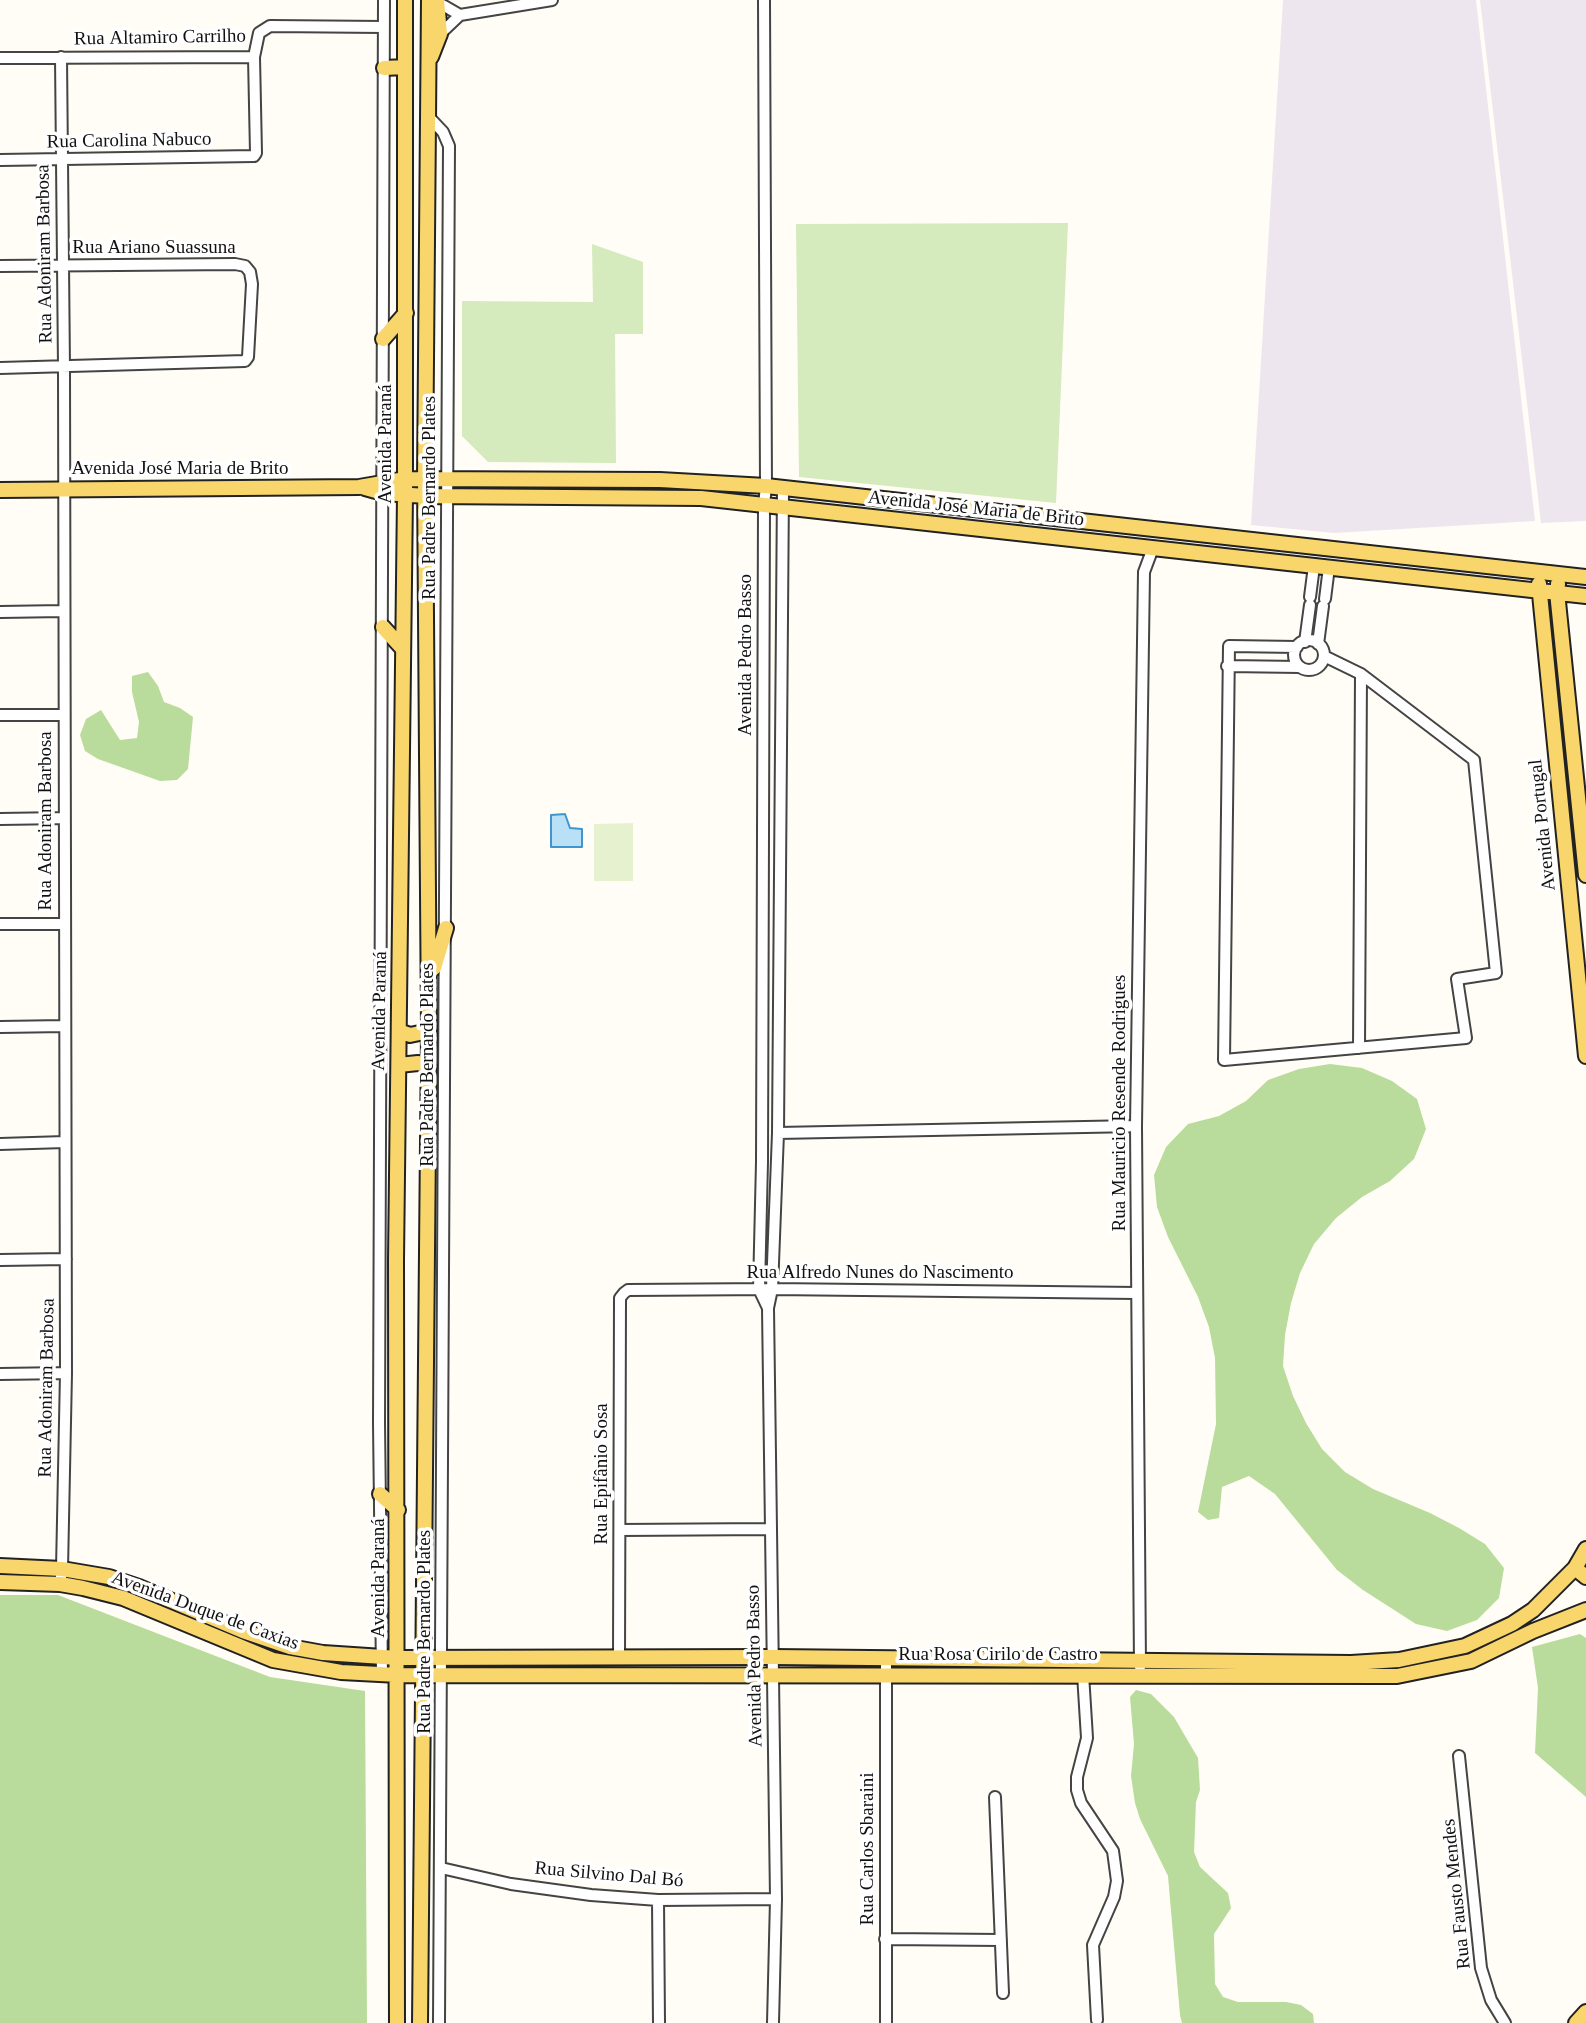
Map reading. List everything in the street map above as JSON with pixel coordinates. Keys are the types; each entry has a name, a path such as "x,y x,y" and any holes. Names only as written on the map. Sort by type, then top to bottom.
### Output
{"main road":[{"name":"Avenida Paraná","path":"397,2023 396,1260 405,495 405,0"},
{"name":"Avenida Paraná","path":"420,2023 429,1066 425,479 427,115 428,64 435,1"},
{"path":"428,64 440,34 435,1"},
{"path":"384,68 405,67"},
{"path":"383,339 406,313"},
{"name":"Avenida José Maria de Brito","path":"0,490 383,487 405,479 447,478 603,478 766,486 1586,577"},
{"path":"598,498 605,487 603,478"},
{"name":"Avenida José Maria de Brito","path":"383,487 405,495 426,496 701,498 1586,596"},
{"name":"Avenida Portugal","path":"1541,571 1538,591 1586,1056"},
{"name":"Avenida Portugal","path":"1560,574 1557,592 1586,875"},
{"path":"383,627 403,649"},
{"path":"429,993 446,928"},
{"path":"399,1031 416,1035 429,1031"},
{"path":"399,1065 418,1063 429,1066"},
{"path":"380,1493 398,1510"},
{"path":"1351,1670 1465,1646 1512,1624 1581,1573 1586,1549"},
{"name":"Avenida Duque de Caxias","path":"0,1566 61,1576 123,1598 273,1660 307,1668 398,1675"},
{"name":"Avenida Duque de Caxias","path":"0,1582 61,1576 108,1577 290,1647 383,1658 922,1658 1140,1667"},
{"path":"1140,1667 1351,1670 1397,1676 1471,1661 1585,1607"},
{"path":"1465,1646 1471,1661"},
{"path":"922,1658 922,1674"},
{"name":"Rua Rosa Cirilo de Castro","path":"398,1675 1083,1674 1140,1667"},
{"path":"1576,2023 1586,2012"}],"street":[{"name":"Avenida Paraná","path":"382,1675 380,1493 384,0"},
{"path":"440,34 460,15 552,0"},
{"name":"Avenida Pedro Basso","path":"764,0 766,486 759,1289 768,1308"},
{"path":"435,1 460,15"},
{"name":"Rua Altamiro Carrilho","path":"0,58 254,57 259,33 270,26 384,27"},
{"name":"Rua Adoniram Barbosa","path":"61,57 66,1259 61,1576"},
{"name":"Rua Carolina Nabuco","path":"0,160 250,157 256,153 254,57"},
{"name":"Rua Padre Bernardo Plates","path":"427,115 443,132 449,146 439,2023"},
{"name":"Rua Ariano Suassuna","path":"0,265 235,264 245,266 250,272 252,285 248,356 245,362 64,368"},
{"path":"0,368 64,368"},
{"name":"Avenida Pedro Basso","path":"773,2023 776,1899 768,1308 772,1289 778,1133 783,488"},
{"name":"Rua Mauricio Resende Rodrigues","path":"1140,1667 1136,1126 1144,572 1153,548"},
{"path":"1300,667 1295,660 1321,567"},
{"path":"1318,644 1228,646 1224,1060 1466,1038 1457,979 1496,972 1474,760 1361,674 1324,656 1318,644 1324,606 1321,567"},
{"path":"1310,604 1324,606"},
{"path":"0,612 63,611"},
{"path":"1227,666 1300,667 1308,670 1317,668 1324,656"},
{"path":"1359,1048 1361,674"},
{"path":"0,715 63,715"},
{"path":"0,819 64,818"},
{"path":"0,925 64,924"},
{"path":"0,1027 65,1026"},
{"path":"778,1133 1136,1126"},
{"path":"0,1144 65,1142"},
{"path":"0,1260 66,1259"},
{"name":"Rua Alfredo Nunes do Nascimento","path":"624,1293 628,1290 759,1289 1137,1293"},
{"name":"Rua Epifânio Sosa","path":"619,1657 620,1298 624,1293"},
{"path":"0,1374 66,1373"},
{"path":"620,1530 771,1529"},
{"name":"Rua Carlos Sbaraini","path":"886,1658 886,2023"},
{"path":"1083,1674 1087,1738 1077,1777 1077,1790 1081,1803 1113,1852 1117,1881 1114,1897 1093,1945 1097,2020"},
{"name":"Rua Fausto Mendes","path":"1460,1756 1481,1968 1491,2000 1506,2023"},
{"path":"995,1797 1003,1993"},
{"name":"Rua Silvino Dal Bó","path":"441,1868 511,1884 590,1895 658,1900 776,1899"},
{"path":"658,1900 659,2023"},
{"path":"885,1939 1001,1940"}],"shaded area":[{"path":"1283,0 1476,0 1535,521 1334,533 1251,525"},
{"path":"1480,0 1586,0 1586,521 1541,523"}],"green space":[{"path":"1068,223 1056,503 799,477 796,224"},
{"path":"592,244 643,262 643,334 615,334 616,463 488,462 462,436 462,301 593,302"},
{"path":"148,672 158,686 164,702 193,717 188,769 177,780 160,781 98,759 85,751 80,735 86,719 101,710 120,740 137,738 139,722 132,692 132,676"},
{"path":"633,823 633,881 594,881 594,824"},
{"path":"1330,1064 1362,1068 1392,1081 1417,1099 1426,1129 1414,1159 1390,1181 1362,1197 1336,1218 1314,1244 1300,1273 1291,1303 1283,1366 1306,1423 1322,1449 1345,1472 1373,1489 1459,1528 1485,1544 1504,1568 1499,1598 1477,1620 1447,1631 1416,1624 1337,1570 1275,1494 1249,1476 1222,1487 1219,1518 1208,1520 1198,1512 1216,1424 1215,1358 1209,1327 1198,1297 1168,1237 1157,1207 1154,1175 1166,1147 1188,1124 1219,1116 1246,1101 1268,1080 1299,1069"},
{"path":"0,1595 58,1595 270,1677 365,1691 367,2023 0,2023"},
{"path":"1580,1634 1586,1638 1586,1797 1535,1753 1538,1688 1532,1647"},
{"path":"1136,1690 1151,1694 1174,1717 1198,1758 1200,1790 1196,1802 1194,1852 1200,1867 1228,1893 1231,1908 1214,1934 1215,1984 1223,1997 1238,2002 1286,2002 1301,2005 1313,2014 1314,2023 1182,2023 1168,1876 1140,1819 1131,1776 1134,1744 1130,1697"}],"water":[{"path":"565,814 570,828 582,829 582,847 551,847 551,815"}]}
